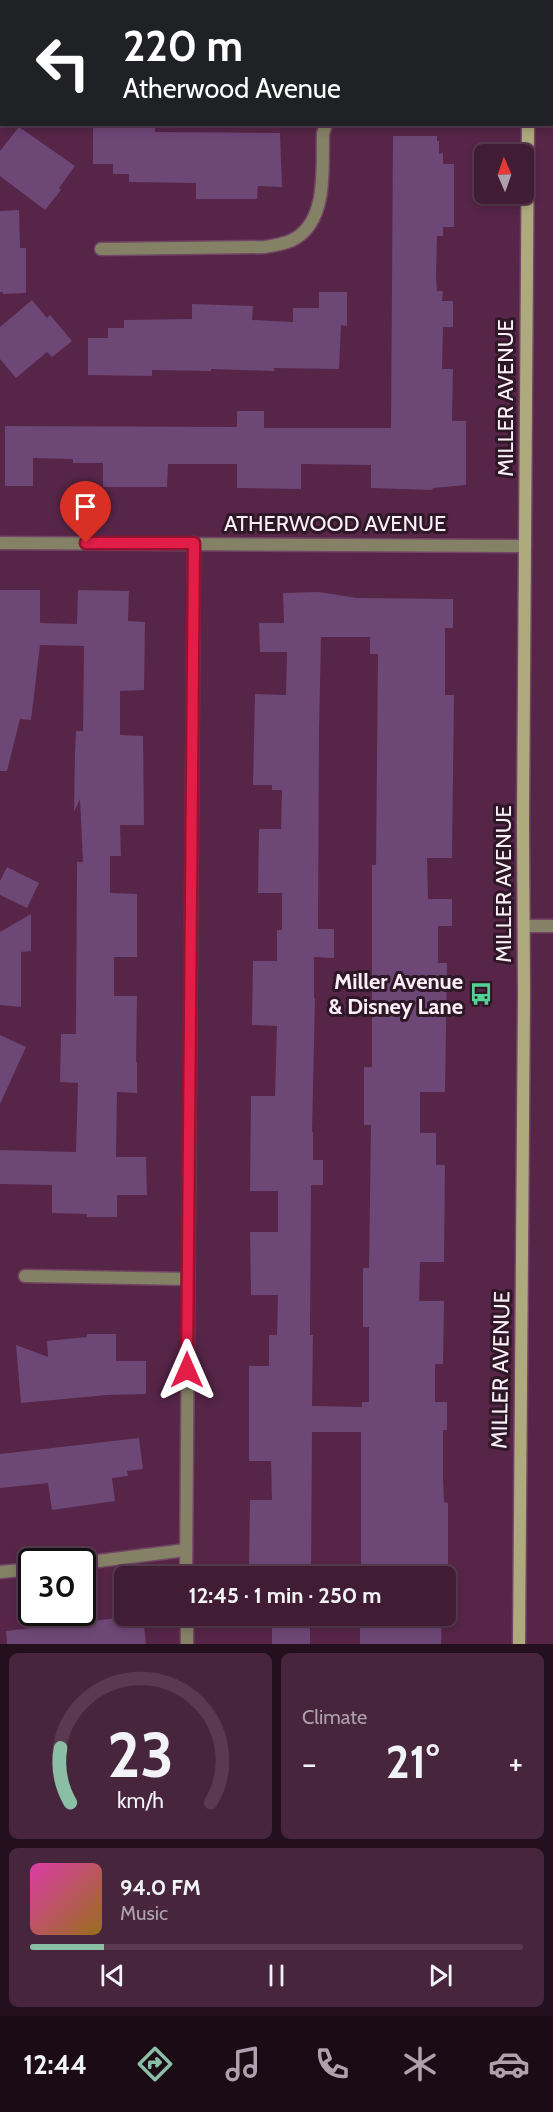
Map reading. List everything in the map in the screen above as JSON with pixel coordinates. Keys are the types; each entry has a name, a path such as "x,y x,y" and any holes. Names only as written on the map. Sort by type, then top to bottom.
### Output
{"main road":[{"name":"MILLER AVENUE","path":"519,1644 528,126"}],"street":[{"path":"101,249 265,247 297,238 312,223 321,196 323,134 325,126"},
{"name":"ATHERWOOD AVENUE","path":"0,543 525,546"},
{"path":"186,1566 194,543"},
{"path":"524,926 553,926"},
{"path":"25,1276 188,1279"},
{"path":"96,1561 186,1550"},
{"path":"0,1572 18,1570"},
{"path":"187,1626 187,1644"}],"building":[{"path":"93,126 155,127 155,132 280,133 282,187 258,186 257,199 196,199 196,183 129,182 129,174 113,174 113,164 93,164"},
{"path":"19,127 75,166 59,188 61,190 45,210 0,176 0,151"},
{"path":"393,136 437,136 439,154 443,153 443,164 454,164 454,227 443,227 443,236 437,236 436,277 437,291 443,291 442,301 453,301 453,327 443,327 442,369 453,369 452,421 466,421 466,485 433,488 432,490 371,488 371,465 301,464 301,489 237,488 237,464 168,464 167,487 103,487 103,463 73,463 73,459 33,458 33,486 5,486 5,426 237,427 237,411 264,411 264,428 391,428"},
{"path":"19,210 20,248 26,248 26,293 3,294 0,292 0,211"},
{"path":"319,292 347,292 347,326 341,325 339,369 152,370 152,376 88,375 88,338 108,338 108,328 124,328 124,320 192,319 192,304 253,306 252,320 293,322 293,308 319,308"},
{"path":"32,300 47,318 50,315 72,341 52,357 47,352 16,378 0,359 0,327"},
{"path":"0,590 40,590 40,623 77,624 78,590 129,591 128,621 145,622 144,690 120,691 120,735 143,736 144,825 120,825 121,856 110,856 110,893 137,894 137,957 114,957 114,996 137,996 137,1093 117,1092 116,1157 146,1157 147,1195 117,1195 117,1217 87,1217 87,1214 52,1213 52,1185 0,1184 0,1150 76,1152 78,1083 60,1082 61,1034 76,1034 77,862 83,862 80,799 74,812 75,753 76,731 83,731 84,646 40,645 31,720 20,719 7,771 0,771"},
{"path":"319,592 357,598 453,599 453,628 445,628 445,695 454,695 452,858 427,858 428,899 452,899 452,926 438,926 438,963 447,963 445,1092 420,1092 420,1133 436,1133 436,1165 445,1165 444,1262 420,1262 419,1301 444,1301 443,1364 435,1364 435,1402 447,1402 447,1430 443,1430 443,1479 444,1502 448,1503 448,1566 361,1566 361,1432 312,1432 311,1566 249,1566 250,1500 272,1500 271,1461 249,1461 249,1366 269,1366 269,1335 277,1335 278,1295 251,1295 250,1232 278,1232 278,1191 250,1191 251,1096 275,1096 277,1026 252,1025 253,961 277,961 277,930 282,930 282,893 258,893 259,829 281,829 282,790 272,790 272,785 253,785 255,694 286,695 287,652 260,652 259,623 284,623 283,593","holes":["321,637 370,637 370,654 378,654 376,865 372,865 372,1067 364,1067 364,1125 371,1125 369,1268 363,1268 363,1327 369,1327 369,1402 362,1402 362,1407 312,1406 311,1185 323,1185 323,1160 313,1160 314,957 334,958 334,929 318,929"]},
{"path":"7,867 39,883 27,908 0,895 0,881"},
{"path":"31,914 31,951 21,952 21,1007 0,1005 0,932"},
{"path":"0,1035 26,1047 0,1104"},
{"path":"87,1334 116,1334 116,1361 146,1361 146,1394 107,1395 21,1403 16,1345 48,1357 47,1341 87,1337"},
{"path":"139,1438 143,1469 127,1471 128,1476 112,1478 115,1501 52,1510 48,1483 0,1488 0,1454"},
{"path":"114,1618 114,1626 144,1626 146,1644 7,1644 6,1631 49,1626 96,1626 96,1621"},
{"path":"272,1626 310,1626 310,1644 272,1644"},
{"path":"360,1626 442,1626 441,1644 360,1644"}],"place":[{"name":"Miller Avenue & Disney Lane","path":"481,994"}],"route":[{"path":"86,543 194,543 187,1370"}]}
